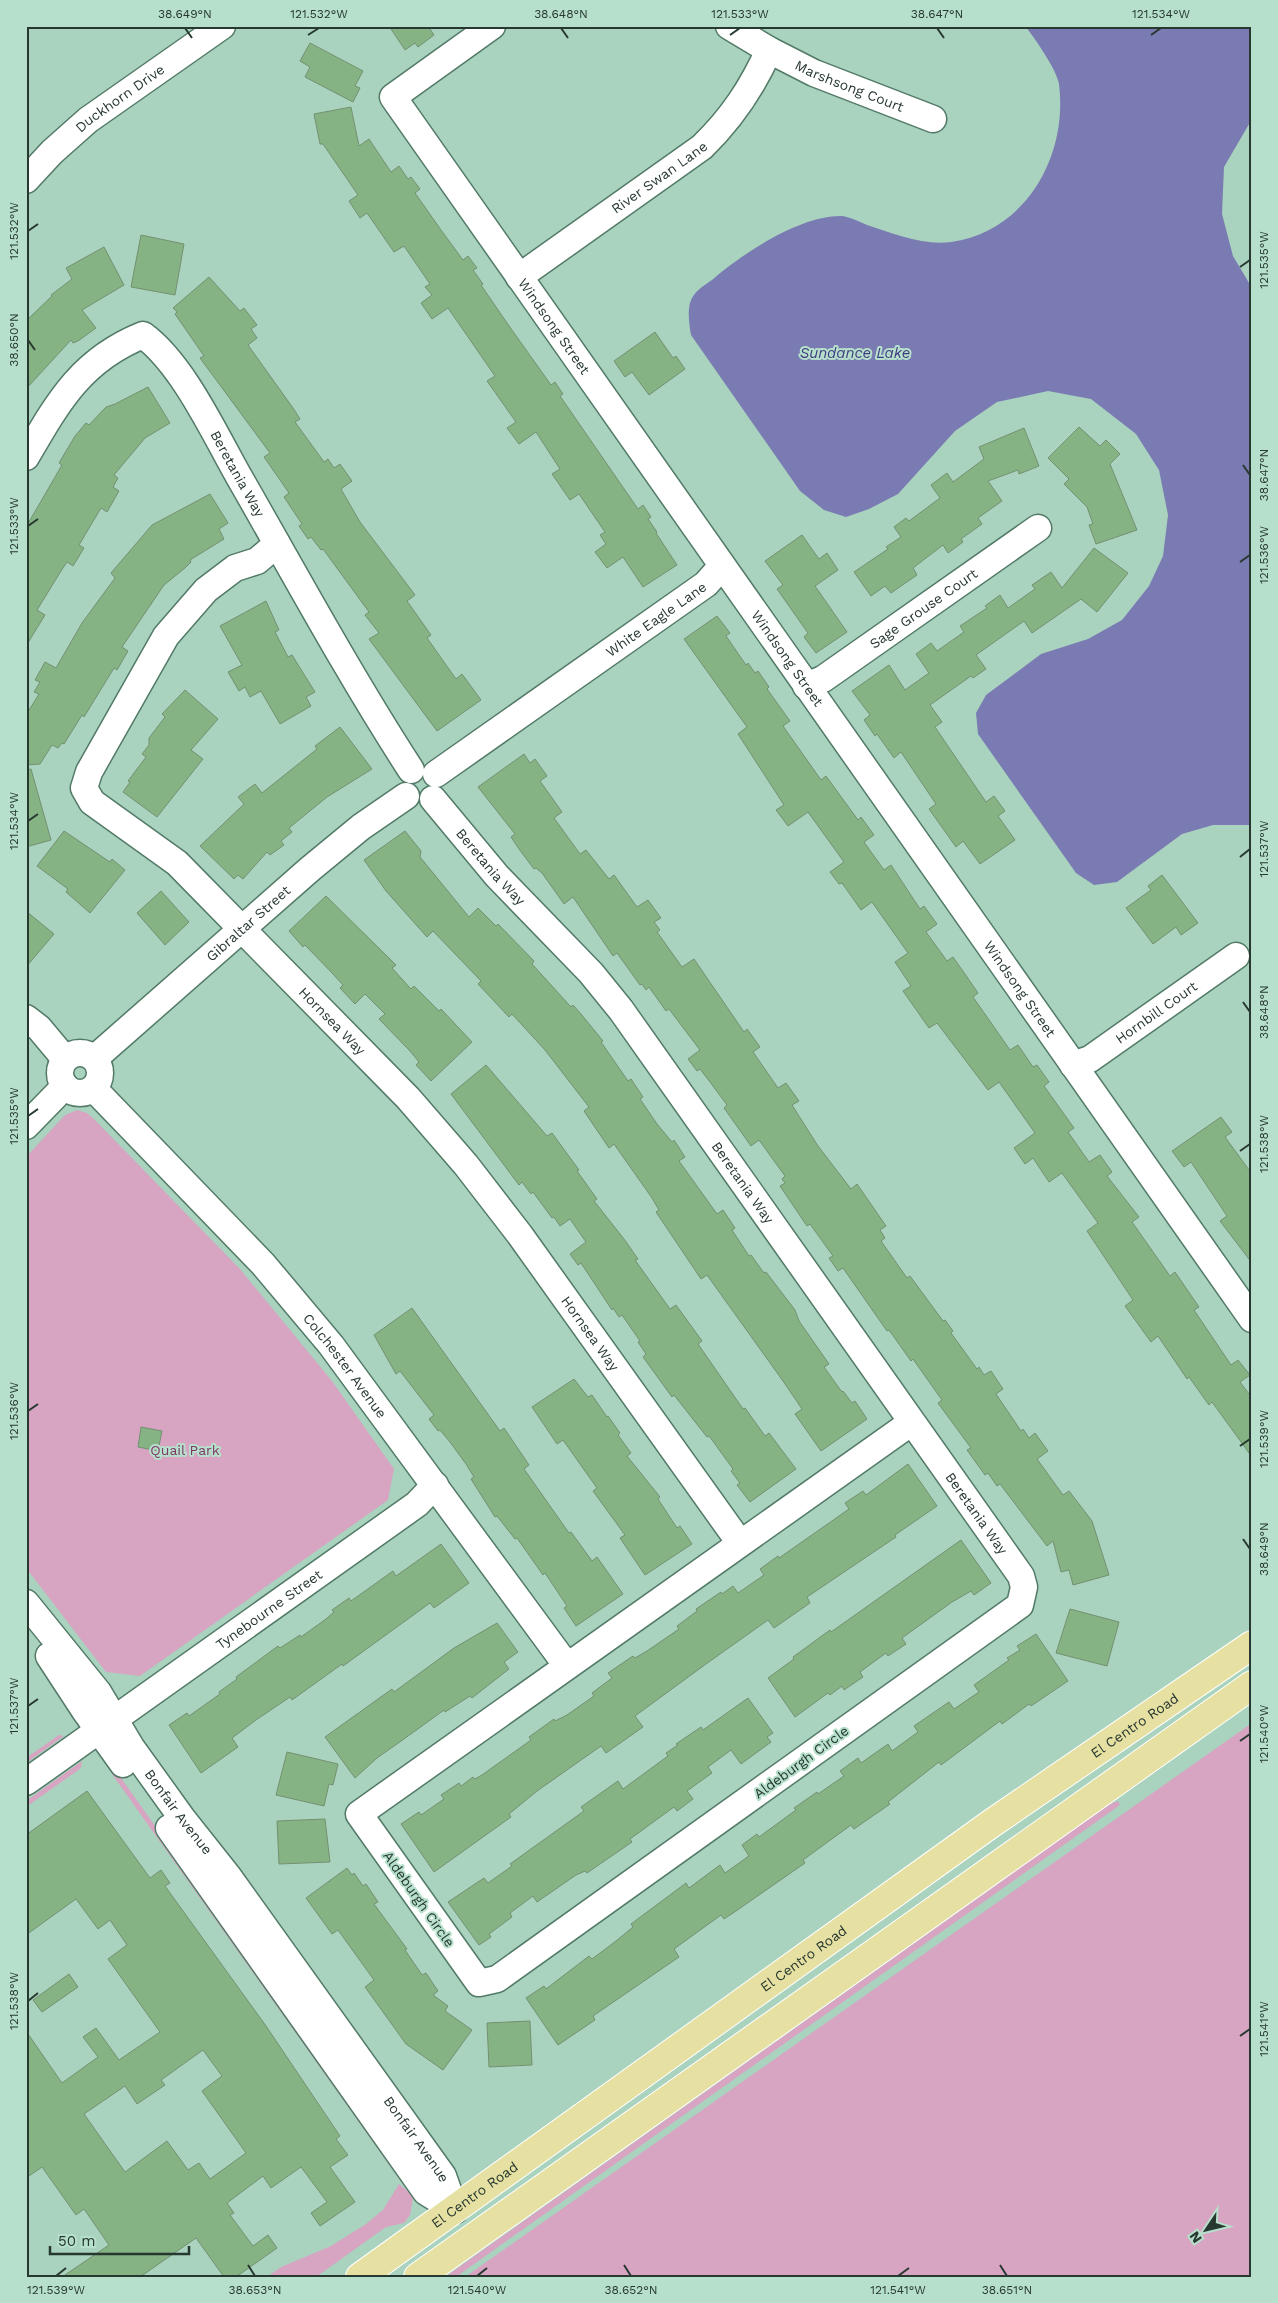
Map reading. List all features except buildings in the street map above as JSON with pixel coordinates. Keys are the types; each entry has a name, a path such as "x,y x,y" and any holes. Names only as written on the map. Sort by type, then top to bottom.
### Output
{"main road":[{"name":"El Centro Road","path":"360,2277 992,1823 1252,1645"},
{"path":"418,2277 1252,1685"}],"street":[{"name":"Duckhorn Drive","path":"26,180 52,152 88,120 222,26"},
{"name":"Windsong Street","path":"492,26 392,97 1252,1319"},
{"name":"Marshsong Court","path":"729,26 769,50 814,72 933,118"},
{"name":"River Swan Lane","path":"519,277 702,147 723,127 740,105 755,81 769,50"},
{"name":"Beretania Way","path":"26,457 60,400 79,376 120,344 143,335 159,346 181,378 353,676 427,781 498,876 591,973 621,1010 1020,1576 1024,1588"},
{"name":"Sage Grouse Court","path":"806,686 823,679 1038,528"},
{"name":"Hornsea Way","path":"277,544 257,561 235,568 206,590 181,616 166,636 89,772 84,788 92,802 177,863 408,1098 466,1165 520,1235 740,1543"},
{"name":"White Eagle Lane","path":"427,781 706,584 722,566"},
{"name":"Gibraltar Street","path":"95,1058 242,928 361,827 406,796 404,779 427,781"},
{"name":"Hornbill Court","path":"1073,1065 1090,1059 1236,956"},
{"path":"26,1018 39,1028 65,1059"},
{"path":"83,1052 95,1058 101,1070 98,1084 94,1089 81,1093 74,1092 60,1078 60,1071 65,1059 70,1055 83,1052"},
{"path":"26,1126 66,1086"},
{"name":"Colchester Avenue","path":"94,1089 263,1264 331,1346 567,1666"},
{"name":"Aldeburgh Circle","path":"912,1422 359,1814 479,1983 497,1979 1020,1605 1024,1588"},
{"name":"Tynebourne Street","path":"26,1782 417,1504 435,1485"},
{"name":"Bonfair Avenue","path":"26,1603 98,1692 107,1726"},
{"name":"Bonfair Avenue","path":"26,1619 107,1726 228,1876 443,2176 455,2210"}],"green space":[{"name":"Quail Park","path":"77,1110 87,1113 94,1119 240,1269 332,1381 394,1469 388,1500 140,1676 106,1672 26,1568 26,1157 65,1115"},
{"path":"1252,1723 1252,2277 465,2277"},
{"path":"59,1735 64,1736 26,1763 26,1758"},
{"path":"82,1761 81,1768 26,1807 26,1801"},
{"path":"114,1768 407,2184 400,2180 112,1774 111,1772"},
{"path":"1118,1801 1120,1805 456,2277 445,2277 1110,1804"},
{"path":"399,2184 413,2198 410,2215 404,2223 386,2227 316,2277 267,2277 281,2267 331,2246 366,2224 383,2210"}],"water":[{"name":"Sundance Lake","path":"1025,26 1252,26 1252,119 1224,167 1222,214 1233,256 1252,288 1252,825 1213,825 1182,834 1117,882 1094,885 1076,873 978,734 976,713 986,695 1041,654 1088,639 1122,620 1149,586 1163,556 1168,515 1159,470 1136,434 1091,399 1048,391 997,402 955,431 898,494 869,509 846,517 824,510 800,491 691,335 689,320 691,299 700,289 755,248 790,229 808,222 826,217 842,216 908,238 941,243 978,235 1001,223 1021,206 1037,186 1049,162 1057,137 1060,111 1057,78 1045,54"}]}
